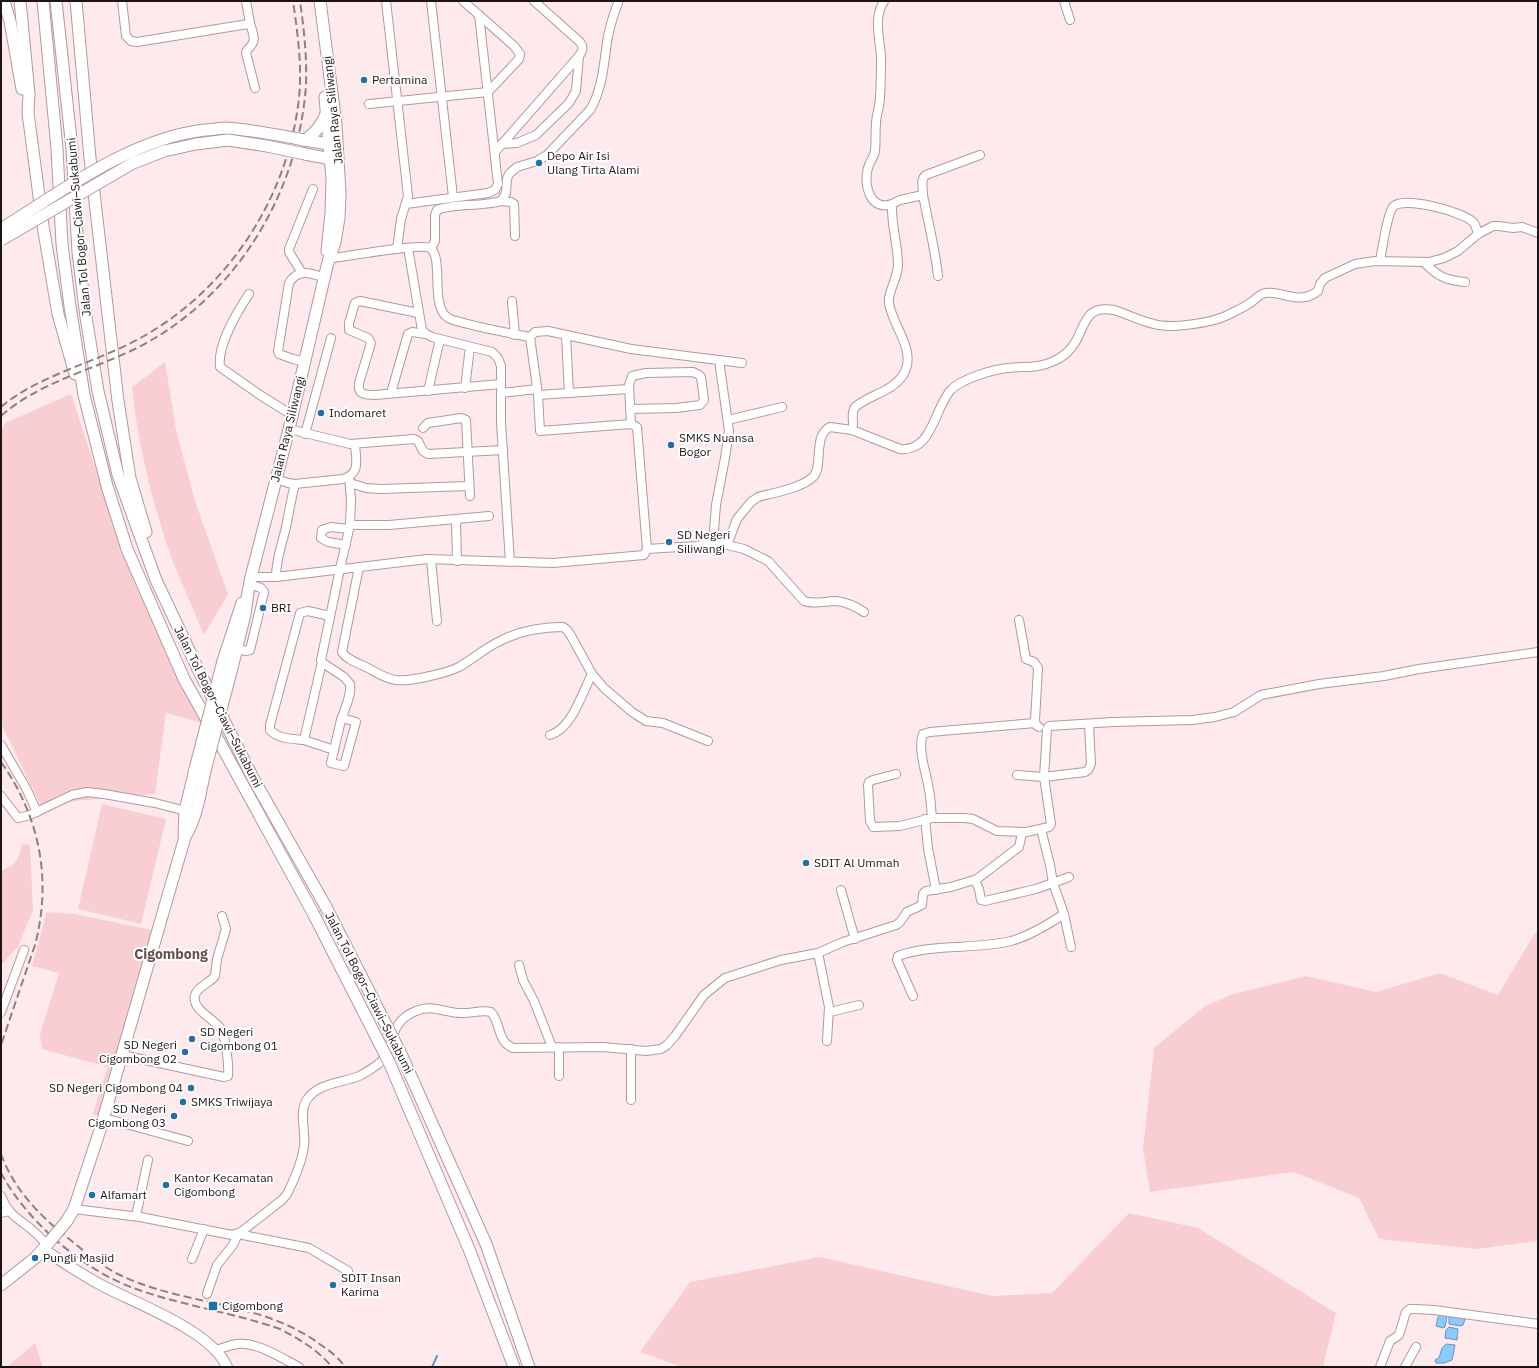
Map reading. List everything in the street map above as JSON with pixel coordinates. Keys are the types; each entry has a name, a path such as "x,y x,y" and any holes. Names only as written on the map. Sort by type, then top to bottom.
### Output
{"highway":[{"path":"4,1 10,20 28,112 43,226 58,314 75,375 84,395"},
{"path":"20,1 29,94 28,112"},
{"name":"Jalan Tol Bogor–Ciawi–Sukabumi","path":"43,1 57,149 62,244 70,306 84,395 106,486 127,549 184,679 313,913 389,1062 469,1249 514,1367"},
{"name":"Jalan Tol Bogor–Ciawi–Sukabumi","path":"56,1 72,149 78,252 86,317 98,391 118,475 156,580 229,733 252,778 326,907 401,1054 486,1244 529,1367"},
{"path":"76,1 90,158 118,401 130,478 157,560 158,568 156,580"},
{"name":"Jalan Raya Siliwangi","path":"316,1 317,30 327,112 334,145"},
{"name":"Jalan Raya Siliwangi","path":"228,663 237,650 245,614 249,584 289,430 328,261 335,242 339,218 334,145 333,97 320,1"},
{"path":"304,140 318,129 327,112"},
{"path":"1,229 82,178 131,152 166,138 194,131 225,128 334,145"},
{"path":"1,240 132,163 164,151 196,144 228,140 335,159"},
{"path":"311,155 332,179"},
{"name":"Jalan Raya Siliwangi","path":"328,261 332,179 335,159"},
{"name":"Jalan Raya Siliwangi","path":"1,1285 14,1276 47,1244 66,1222 74,1209 104,1118 185,837 241,604 249,584"}],"main road":[{"path":"47,1244 103,1286 180,1325 216,1350 228,1367"}],"street":[{"path":"122,1 126,36 129,40 134,42 149,41 250,23"},
{"path":"246,1 254,43 247,50 246,54 255,88"},
{"path":"386,1 408,196 401,219 397,250"},
{"path":"431,1 453,197"},
{"path":"369,104 488,92 520,56 516,48 463,1"},
{"path":"495,152 583,50 583,46 580,42 534,1"},
{"path":"884,1 880,7 878,19 881,68 880,101 876,122 875,153 868,167 868,191 872,200 884,206 923,194"},
{"path":"1064,1 1070,20"},
{"path":"500,202 506,193 509,174 517,168 537,161 547,155 590,110 595,102 612,18 618,3"},
{"path":"406,204 488,193 497,188 499,181 479,15"},
{"path":"502,144 517,143 536,135 569,103 576,90 579,56"},
{"path":"938,276 936,253 929,226 922,180 924,177 980,155"},
{"path":"302,273 289,252 289,249 313,189"},
{"path":"493,191 500,202"},
{"path":"431,248 435,240 435,215 437,210 446,207 511,202 514,204 515,236"},
{"path":"1380,261 1392,208 1397,204 1404,202 1424,204 1469,219 1474,223 1478,234"},
{"path":"852,430 854,425 852,413 855,407 893,384 902,376 906,363 904,344 888,301 896,280 898,266 892,204"},
{"path":"727,545 735,522 753,500 758,497 791,488 814,475 817,468 822,438 827,428 833,427 852,430 900,449 913,448 920,443 928,433 946,396 955,386 1001,369 1035,368 1054,361 1067,353 1073,345 1086,318 1099,310 1114,310 1157,325 1175,326 1200,322 1227,316 1266,293 1296,298 1311,294 1318,291 1320,284 1325,278 1355,264 1380,261 1436,261 1453,254 1478,234 1496,226 1513,228 1522,227 1538,233"},
{"path":"328,261 408,248 431,248"},
{"path":"408,248 421,328 426,334"},
{"path":"431,248 436,261 441,312 447,318 515,335 530,337 536,332 543,331 631,349 742,363"},
{"path":"1424,262 1435,274 1449,281 1465,282"},
{"path":"305,362 279,354 278,348 289,282 292,277 302,273 313,274 324,278"},
{"path":"249,294 232,324 222,346 220,367 292,415"},
{"path":"418,312 360,301 355,303 352,309 349,330 368,338 371,343 359,383 359,390 362,394 391,394 465,388 569,393 629,389"},
{"path":"512,301 515,335"},
{"path":"391,394 408,334 412,332 426,334 496,354 501,366 501,417 510,562"},
{"path":"566,335 569,393"},
{"path":"249,584 276,577 431,560 553,563 644,555 647,549 638,429 636,425 631,424 540,431 530,337"},
{"path":"305,434 331,338"},
{"path":"428,391 440,339"},
{"path":"465,388 470,346"},
{"path":"713,543 716,505 727,446 728,420 719,360"},
{"path":"630,408 697,406 703,402 704,392 701,377 693,372 639,374 632,376 630,379 629,389 630,408 631,424"},
{"path":"728,420 782,407"},
{"path":"423,428 428,423 464,419 466,422 470,496"},
{"path":"289,430 345,444 414,439 418,441 422,451 426,454 503,450"},
{"path":"304,740 350,527 352,508 349,480 355,468 355,444"},
{"path":"276,479 295,484 343,479 349,480 366,488 381,489 469,486"},
{"path":"276,577 277,556 286,527 290,500 295,484"},
{"path":"346,545 325,541 321,538 320,534 322,530 327,528 489,516"},
{"path":"456,519 457,561"},
{"path":"647,549 696,546 713,543 744,549 768,561 804,601 810,603 836,601 848,603 864,612"},
{"path":"431,560 437,621"},
{"path":"359,567 342,652 348,658 379,674 391,679 401,680 449,671 492,645 512,635 530,631 564,627 568,631 592,674 604,688 639,718 646,721 663,723 708,741"},
{"path":"237,650 250,650 264,592 261,588 249,584"},
{"path":"330,616 308,611 300,613 270,725 270,730 273,733 294,740 304,740 334,750"},
{"path":"1019,620 1026,659 1034,662 1038,668 1035,723"},
{"path":"936,890 928,848 930,793 923,759 923,734 930,732 1035,723 1040,727 1047,727 1192,720 1215,717 1234,712 1261,695 1319,684 1384,676 1419,669 1538,652"},
{"path":"322,662 344,677 350,684 350,691 342,718 331,764 348,767 356,722 342,718"},
{"path":"550,735 561,730 566,725 592,674"},
{"path":"1017,775 1044,777 1085,772 1088,770 1091,764 1089,724"},
{"path":"896,774 869,782 871,825 875,827 900,826 929,819 968,818 997,830 1023,832 1048,828 1051,824 1044,777 1047,727"},
{"path":"1,745 26,788 37,812"},
{"path":"1,796 18,818 26,817 72,795 87,792 155,803 190,812"},
{"path":"1040,829 1050,865 1052,883 1064,914 1071,947"},
{"path":"207,1294 217,1265 231,1247 238,1234 282,1200 287,1194 304,1148 305,1128 303,1108 310,1094 317,1090 360,1076 382,1061 386,1056 397,1027 408,1014 428,1008 460,1013 488,1011 494,1015 503,1040 509,1046 517,1049 609,1047 653,1051 664,1047 678,1032 704,995 725,978 781,960 818,953 832,946 898,923 907,912 922,905 924,893 975,880 1019,847 1023,832"},
{"path":"975,880 979,889 981,900 984,901 1022,893 1069,877"},
{"path":"841,890 855,939"},
{"path":"913,996 896,957 942,948 1012,940 1047,925 1064,914"},
{"path":"122,1055 224,1077 228,1076 225,1041 221,1030 200,1010 195,1001 195,996 198,991 215,976 217,959 226,930 222,916"},
{"path":"1,1012 24,950"},
{"path":"818,953 830,1012 827,1042"},
{"path":"519,965 523,980 555,1047 559,1076"},
{"path":"830,1012 859,1005"},
{"path":"631,1049 631,1100"},
{"path":"104,1118 188,1141"},
{"path":"136,1216 148,1160"},
{"path":"1,1196 5,1212 31,1229 47,1244"},
{"path":"74,1209 136,1216 232,1235 238,1234 309,1248 348,1271"},
{"path":"192,1259 204,1229"},
{"path":"1380,1367 1390,1341 1399,1335 1406,1312 1412,1309 1434,1310 1538,1324"},
{"path":"216,1350 238,1343 248,1344 268,1351 299,1367"},
{"path":"1405,1367 1416,1347"}],"shaded area":[{"path":"165,362 176,430 195,501 228,594 204,635 175,566 160,523 145,465 134,406 132,387"},
{"path":"71,394 109,508 140,592 182,685 202,723 166,713 155,794 40,804 1,723 1,431 5,423"},
{"path":"102,804 166,819 141,924 78,909"},
{"path":"22,844 30,845 33,910 18,947 1,965 1,871 14,864 19,855"},
{"path":"47,912 75,914 157,931 115,1069 42,1049 40,1034 59,973 32,966"},
{"path":"1535,933 1538,933 1538,1241 1478,1249 1379,1239 1359,1198 1294,1172 1150,1192 1143,1149 1154,1048 1205,1006 1233,994 1306,976 1376,992 1440,973 1498,995"},
{"path":"107,1068 115,1070 100,1116 93,1114"},
{"path":"1129,1213 1198,1228 1336,1313 1323,1367 682,1367 640,1352 690,1282 820,1257 992,1296 1052,1293"},
{"path":"35,1343 43,1367 7,1367"}],"water":[{"path":"1440,1314 1447,1315 1445,1327 1443,1328 1436,1326"},
{"path":"1450,1315 1465,1319 1463,1325 1460,1326 1449,1324"},
{"path":"1449,1327 1458,1329 1457,1340 1445,1338 1446,1330"},
{"path":"1446,1344 1455,1345 1452,1360 1444,1363 1436,1363 1435,1360 1439,1358 1442,1348"}],"waterway":[{"path":"432,1367 437,1356"}],"railway":[{"path":"1,407 33,386 127,345 144,336 174,316 202,293 226,267 248,239 266,208 280,175 291,141 298,106 300,67 293,1"},
{"path":"1,416 18,403 56,382 116,357 155,338 186,316 215,290 240,262 261,230 278,196 292,160 301,123 306,74 305,43 300,1"},
{"path":"1,762 25,805 39,850 42,873 40,921 35,945 1,1045"},
{"path":"1,1154 12,1177 26,1198 35,1208 91,1257 114,1272 147,1286 224,1305 274,1320 298,1331 321,1345 334,1355 345,1367"},
{"path":"1,1173 12,1192 42,1227 60,1244 98,1271 119,1282 156,1296 245,1318 280,1329 314,1350 332,1367"}],"place":[{"name":"Pertamina","path":"364,80"},
{"name":"Depo Air Isi Ulang Tirta Alami","path":"539,163"},
{"name":"Indomaret","path":"321,413"},
{"name":"SMKS Nuansa Bogor","path":"671,445"},
{"name":"SD Negeri Siliwangi","path":"669,542"},
{"name":"BRI","path":"263,608"},
{"name":"SDIT Al Ummah","path":"806,863"},
{"name":"SD Negeri Cigombong 01","path":"192,1039"},
{"name":"SD Negeri Cigombong 02","path":"185,1052"},
{"name":"SD Negeri Cigombong 04","path":"191,1088"},
{"name":"SMKS Triwijaya","path":"183,1102"},
{"name":"SD Negeri Cigombong 03","path":"174,1116"},
{"name":"Kantor Kecamatan Cigombong","path":"166,1185"},
{"name":"Alfamart","path":"92,1195"},
{"name":"Pungli Masjid","path":"35,1258"},
{"name":"SDIT Insan Karima","path":"333,1285"},
{"name":"Cigombong","path":"213,1306"}],"district":[{"name":"Cigombong","path":"171,954"}]}
